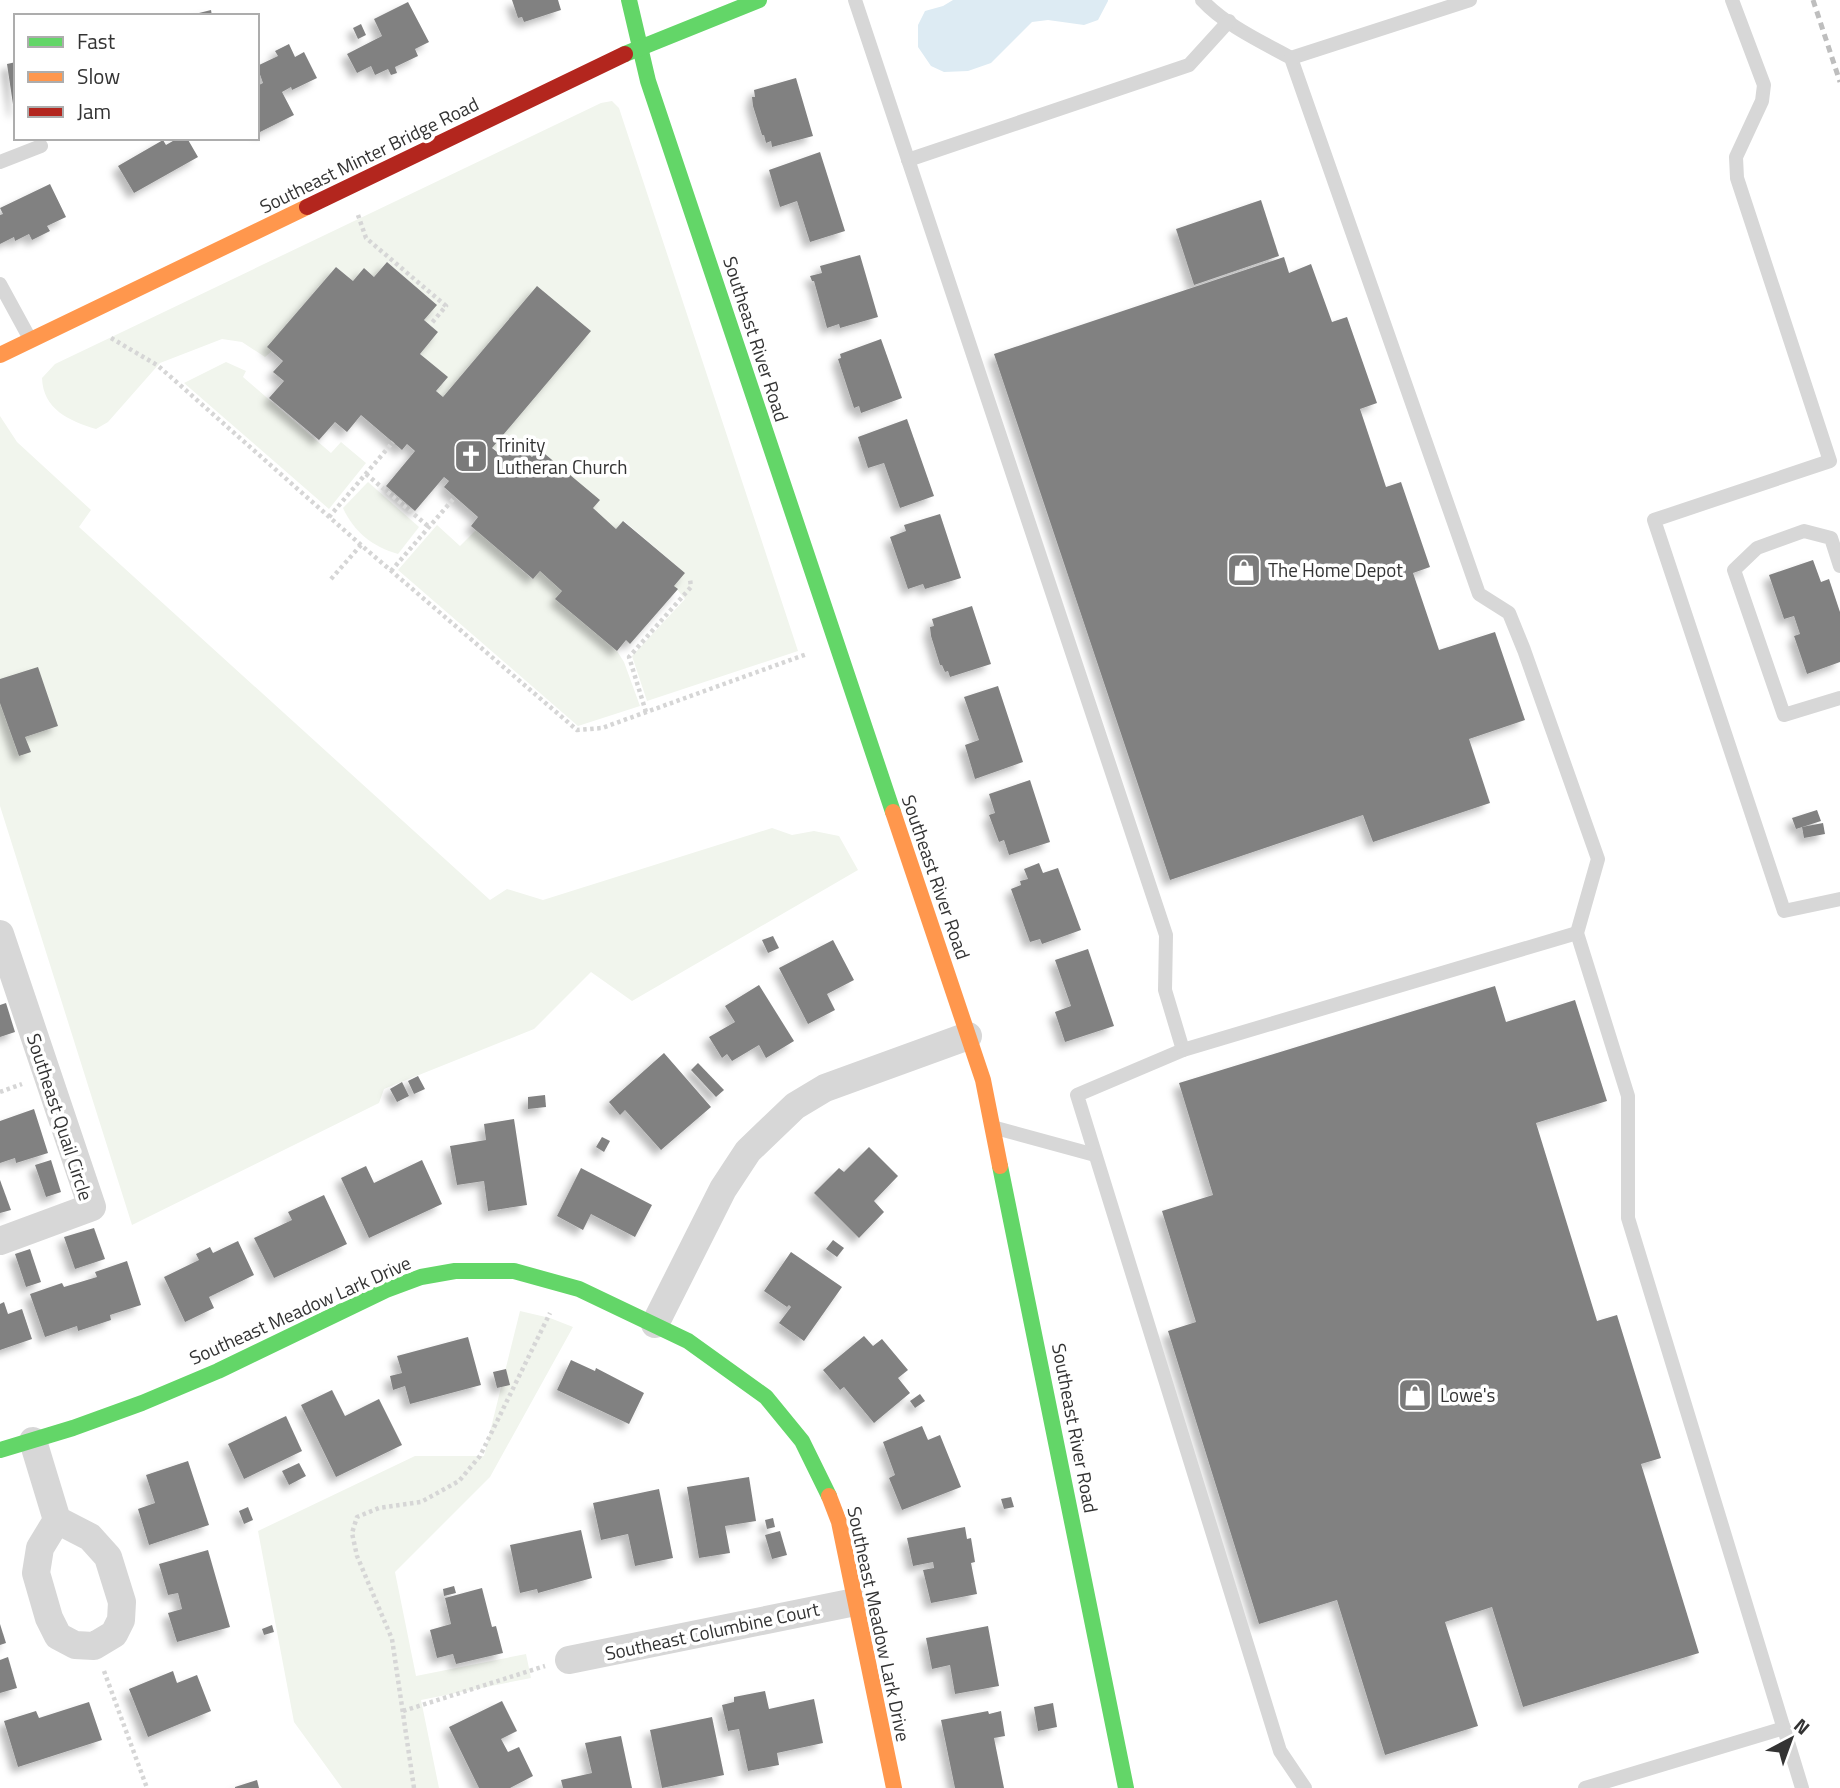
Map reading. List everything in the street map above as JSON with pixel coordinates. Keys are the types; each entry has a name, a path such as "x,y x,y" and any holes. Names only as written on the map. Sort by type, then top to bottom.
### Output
{"main road":[{"name":"Southeast River Road","path":"629,0 639,47 666,134 983,1080 1126,1788"},
{"name":"Southeast Minter Bridge Road","path":"0,355 639,47 759,0"},
{"name":"Southeast Meadow Lark Drive","path":"0,1450 142,1404 218,1371 386,1290 421,1277 455,1271 514,1270 564,1284 655,1324 688,1342 766,1397 802,1441 822,1479 839,1521 894,1788"}],"street":[{"name":"Southeast Quail Circle","path":"0,934 92,1207 0,1241"},
{"path":"655,1324 723,1189 748,1151 795,1106 825,1088 968,1037"},
{"path":"33,1441 57,1520 90,1537 108,1557 122,1602 121,1620 114,1634 94,1646 75,1645 58,1636 49,1618 36,1573 40,1548 57,1520"},
{"name":"Southeast Columbine Court","path":"569,1660 855,1602"}],"lane":[{"path":"855,0 1166,935 1166,990 1183,1050"},
{"path":"1202,0 1229,21 1292,58 1479,594 1508,613 1524,650 1598,859 1577,933 1628,1096 1628,1218 1802,1788"},
{"path":"1292,58 1470,0"},
{"path":"1732,0 1764,85 1762,101 1736,157 1737,178 1830,461 1654,520 1784,911 1840,899"},
{"path":"908,160 1189,65 1229,21"},
{"path":"0,162 41,146"},
{"path":"0,284 30,340"},
{"path":"1840,566 1831,538 1804,531 1757,548 1734,570 1784,715 1840,698"},
{"path":"1305,1788 1280,1751 1077,1095 1183,1050 1577,933"},
{"path":"993,1127 1096,1155"},
{"path":"1585,1788 1784,1728"}],"path":[{"path":"357,211 366,238 446,306 430,325"},
{"path":"104,334 157,365 391,572 577,730 602,728 808,654"},
{"path":"329,517 393,442"},
{"path":"366,474 429,527"},
{"path":"391,572 455,497"},
{"path":"331,579 360,545"},
{"path":"646,712 629,657 691,587 690,579"},
{"path":"414,1788 392,1639 357,1556 352,1533 357,1517 379,1508 421,1502 459,1481 480,1456 564,1284"},
{"path":"94,1646 147,1788"},
{"path":"403,1711 520,1672 569,1660"}],"shaded area":[{"path":"953,0 1108,1 1098,20 1084,25 1048,20 1032,22 991,63 968,71 944,72 931,66 918,47 918,25 925,11"},
{"path":"612,101 619,108 798,651 647,701 632,656 685,599 674,586 685,573 624,521 616,529 593,508 599,500 539,449 532,457 513,441 501,455 436,391 447,377 420,354 438,332 424,320 436,304 387,262 374,277 364,268 353,281 336,267 268,347 272,351 265,357 242,342 222,339 160,363 108,422 96,429 67,418 52,406 47,398 42,378 55,364 601,103"},
{"path":"226,362 246,371 243,377 331,453 341,442 366,463 329,509 184,383"},
{"path":"0,416 17,442 91,510 79,527 490,900 507,889 543,900 772,828 792,835 814,831 839,836 858,870 632,1001 591,972 534,1029 384,1089 379,1103 132,1225 0,806"},
{"path":"368,482 419,527 398,554 365,537 343,508"},
{"path":"437,525 460,546 476,530 532,579 540,571 562,591 556,599 617,651 624,662 640,706 578,726 398,570"},
{"path":"520,1311 573,1327 490,1477 395,1572 416,1676 526,1654 531,1678 421,1700 439,1788 342,1788 294,1722 258,1531 415,1456 484,1456"}],"building":[{"path":"512,0 558,0 561,10 524,22 522,17 518,18"},
{"path":"408,2 429,42 415,49 418,56 395,67 397,73 391,75 388,69 375,75 371,66 357,73 347,54 382,36 374,19"},
{"path":"211,10 212,14 195,14"},
{"path":"361,24 366,35 358,39 353,28"},
{"path":"289,44 295,57 304,52 317,78 282,92 294,115 260,132 259,85 263,83 259,65 278,56 275,51"},
{"path":"14,62 14,111 7,64"},
{"path":"796,78 813,136 772,147 771,141 766,143 762,135 753,106 754,90"},
{"path":"163,140 166,145 175,140 188,140 198,157 134,193 118,166"},
{"path":"820,152 845,231 810,242 797,201 780,207 769,170"},
{"path":"50,184 66,217 47,226 50,231 32,240 29,234 0,244 0,215 3,214 0,208"},
{"path":"1261,200 1279,256 1194,285 1176,229"},
{"path":"860,255 878,317 840,328 839,324 827,328 814,281 810,276 822,273 820,266"},
{"name":"The Home Depot","path":"1284,257 1289,273 1311,264 1332,322 1347,317 1377,403 1360,409 1386,487 1401,482 1430,567 1413,573 1439,650 1495,632 1525,720 1469,739 1490,803 1373,842 1363,815 1170,880 994,354"},
{"name":"Trinity Lutheran Church","path":"387,262 437,305 424,320 438,332 420,354 448,377 436,391 443,397 537,286 591,331 492,448 501,455 513,441 532,457 539,449 600,500 593,508 616,529 623,521 685,573 674,586 678,589 630,644 626,640 617,651 555,599 562,591 540,571 533,579 471,526 478,517 444,487 449,481 444,477 415,511 386,486 415,451 407,444 402,450 361,415 347,432 335,422 319,440 269,398 284,381 273,372 283,361 267,347 336,267 353,281 364,268 374,277"},
{"path":"881,339 902,398 861,413 859,406 854,408 838,359 841,358 840,354"},
{"path":"907,419 934,496 900,508 884,463 868,468 858,437"},
{"path":"940,514 961,578 925,589 923,584 908,589 890,537 906,531 904,525"},
{"path":"1813,560 1821,582 1829,579 1840,612 1840,662 1807,674 1794,636 1800,634 1794,616 1784,619 1769,575"},
{"path":"972,606 991,664 950,677 948,671 945,672 940,665 931,636 930,627 934,626 932,619"},
{"path":"38,667 58,726 25,737 31,752 19,756 0,703 0,679"},
{"path":"998,686 1023,762 975,779 965,745 979,740 964,697"},
{"path":"1030,780 1050,842 1009,855 1004,840 999,842 989,815 995,813 989,794"},
{"path":"1817,810 1821,821 1796,829 1792,818"},
{"path":"1823,823 1825,834 1804,838 1802,827"},
{"path":"1039,863 1043,873 1058,868 1081,930 1042,944 1040,939 1030,942 1011,889 1021,885 1020,881 1028,879 1024,869"},
{"path":"773,936 779,948 768,953 762,940"},
{"path":"833,940 854,980 827,994 835,1010 808,1024 779,968"},
{"path":"1088,949 1114,1026 1065,1042 1055,1012 1071,1006 1055,960"},
{"path":"759,985 794,1041 766,1058 759,1045 732,1061 727,1054 722,1058 709,1037 735,1022 725,1006"},
{"name":"Lowe's","path":"1495,986 1506,1022 1575,1000 1607,1101 1536,1123 1597,1321 1617,1315 1661,1458 1641,1464 1699,1653 1523,1707 1492,1607 1445,1622 1478,1726 1385,1755 1337,1600 1259,1624 1168,1331 1196,1322 1162,1211 1213,1195 1179,1083"},
{"path":"6,1003 15,1032 0,1037 0,1005"},
{"path":"664,1053 711,1107 661,1150 625,1110 620,1115 609,1102"},
{"path":"698,1063 724,1090 716,1097 691,1070"},
{"path":"418,1076 425,1089 414,1094 408,1081"},
{"path":"402,1082 409,1096 397,1102 390,1089"},
{"path":"545,1095 546,1107 528,1109 528,1097"},
{"path":"34,1109 48,1153 16,1163 15,1158 0,1163 0,1121"},
{"path":"514,1119 527,1205 488,1211 484,1181 457,1185 450,1146 486,1140 484,1124"},
{"path":"602,1137 610,1141 604,1152 596,1147"},
{"path":"869,1147 898,1176 874,1201 884,1212 859,1238 814,1193 839,1168 844,1172"},
{"path":"51,1160 61,1192 46,1197 35,1165"},
{"path":"422,1160 442,1204 369,1238 341,1178 366,1166 374,1183"},
{"path":"581,1168 652,1205 635,1237 591,1214 583,1230 557,1216"},
{"path":"0,1180 11,1210 0,1213"},
{"path":"324,1195 347,1244 274,1278 254,1238 292,1220 288,1212"},
{"path":"94,1228 105,1259 75,1269 64,1237"},
{"path":"833,1240 844,1248 837,1257 826,1249"},
{"path":"238,1241 254,1275 209,1297 214,1308 185,1322 164,1277 199,1260 196,1254 210,1247 213,1253"},
{"path":"30,1249 41,1282 26,1287 15,1254"},
{"path":"791,1252 842,1287 804,1341 779,1323 791,1307 764,1291"},
{"path":"127,1261 141,1305 110,1315 111,1320 78,1331 77,1326 45,1337 30,1294 62,1283 64,1287 97,1277 95,1272"},
{"path":"4,1302 8,1314 22,1309 32,1339 0,1350 0,1304"},
{"path":"864,1336 873,1346 882,1339 908,1370 898,1378 910,1393 874,1423 844,1387 840,1390 823,1370"},
{"path":"468,1337 481,1385 410,1404 405,1386 393,1390 390,1376 402,1373 397,1356"},
{"path":"571,1360 595,1371 596,1368 644,1393 629,1424 557,1390"},
{"path":"506,1369 510,1385 497,1388 493,1372"},
{"path":"332,1390 345,1416 379,1399 402,1445 336,1477 301,1405"},
{"path":"920,1394 925,1401 915,1408 910,1401"},
{"path":"286,1416 302,1451 244,1479 228,1444"},
{"path":"922,1426 928,1440 940,1435 961,1487 902,1510 889,1478 895,1475 883,1442"},
{"path":"188,1461 209,1525 149,1545 138,1509 155,1503 146,1475"},
{"path":"299,1463 306,1476 289,1485 282,1471"},
{"path":"749,1477 756,1521 725,1526 730,1553 699,1558 687,1487"},
{"path":"659,1489 673,1558 635,1566 628,1534 601,1540 593,1503"},
{"path":"1011,1497 1014,1507 1004,1509 1001,1499"},
{"path":"248,1507 253,1520 244,1524 239,1511"},
{"path":"773,1518 775,1527 767,1529 765,1520"},
{"path":"965,1527 967,1539 971,1538 975,1562 971,1563 977,1594 931,1603 923,1570 934,1568 933,1562 913,1566 907,1538"},
{"path":"581,1530 592,1578 538,1593 537,1589 520,1593 510,1545"},
{"path":"780,1531 787,1555 772,1559 765,1535"},
{"path":"208,1550 230,1627 177,1642 168,1613 182,1609 178,1593 168,1595 159,1564"},
{"path":"454,1586 456,1593 444,1596 443,1589"},
{"path":"482,1588 492,1627 496,1626 503,1653 456,1664 453,1654 437,1658 430,1630 451,1624 445,1598"},
{"path":"0,1624 6,1643 0,1645"},
{"path":"272,1625 274,1632 264,1635 262,1629"},
{"path":"988,1626 999,1686 955,1694 950,1665 932,1669 926,1638"},
{"path":"8,1657 17,1688 0,1693 0,1660"},
{"path":"173,1671 177,1683 197,1675 211,1711 148,1737 129,1689"},
{"path":"765,1691 769,1709 814,1699 823,1743 777,1753 779,1765 748,1771 739,1729 728,1731 722,1705 734,1702 734,1697"},
{"path":"502,1701 517,1731 501,1739 508,1752 519,1747 533,1776 510,1788 479,1788 449,1727"},
{"path":"89,1702 102,1740 18,1767 4,1721 36,1711 39,1718"},
{"path":"1053,1703 1057,1727 1038,1731 1034,1707"},
{"path":"988,1711 989,1714 1001,1711 1005,1736 994,1738 1004,1788 955,1788 941,1720"},
{"path":"712,1717 724,1775 662,1788 650,1730"},
{"path":"621,1736 632,1788 563,1788 561,1780 592,1773 585,1743"},
{"path":"257,1780 259,1788 235,1788 235,1787"}],"railway":[{"path":"1813,0 1840,82"}],"traffic: fast":[{"path":"629,0 648,81 893,812"},
{"path":"625,54 759,0"},
{"path":"1000,1166 1126,1788"},
{"path":"0,1450 142,1403 218,1371 386,1290 421,1277 455,1271 514,1271 579,1289 688,1341 766,1397 802,1441 829,1496"}],"traffic: slow":[{"path":"0,355 307,207"},
{"path":"893,812 983,1080 1000,1166"},
{"path":"829,1496 839,1522 894,1788"}],"traffic: jam":[{"path":"307,207 625,54"}],"place":[{"name":"Trinity Lutheran Church","path":"471,456"},
{"name":"The Home Depot","path":"1244,570"},
{"name":"Lowe's","path":"1415,1395"}]}
